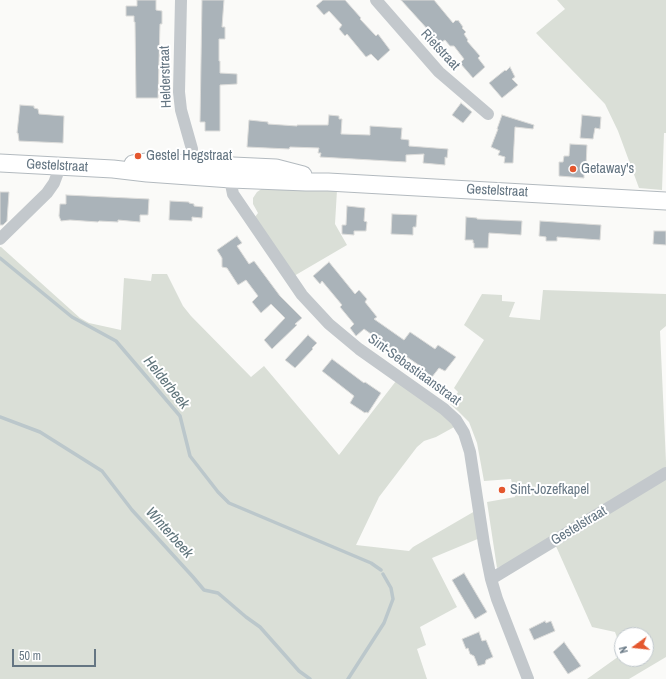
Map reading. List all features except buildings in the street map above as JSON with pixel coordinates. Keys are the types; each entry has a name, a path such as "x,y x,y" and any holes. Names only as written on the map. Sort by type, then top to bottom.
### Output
{"main road":[{"name":"Gestelstraat","path":"0,163 113,169 147,173 190,169 231,172 306,182 666,201"}],"street":[{"name":"Helderstraat","path":"181,0 179,92 181,110 192,149 190,169"},
{"name":"Rietstraat","path":"376,0 438,72 488,114"},
{"path":"0,239 46,193 54,183 60,167"},
{"name":"Sint-Sebastiaanstraat","path":"231,172 234,194 302,295 329,324 358,349 444,409 456,420 464,433 470,452 484,544 496,599 528,679"},
{"name":"Gestelstraat","path":"491,579 666,473"}],"shaded area":[{"path":"557,0 666,0 666,133 664,133 662,190 639,188 618,131 605,104 536,33 565,9"},
{"path":"263,188 337,190 335,224 347,245 294,276 255,217 258,213 253,204 253,198 257,192"},
{"path":"0,247 80,318 89,323 121,330 124,278 151,281 152,274 167,274 183,306 191,316 251,377 264,366 339,455 396,381 441,411 456,426 436,437 424,441 417,447 379,497 356,545 409,551 413,547 475,511 480,538 432,558 457,607 420,627 426,645 417,649 427,679 0,679"},
{"path":"543,290 666,294 666,326 660,331 666,462 666,657 654,664 654,627 614,627 614,632 592,627 555,544 497,568 487,502 515,497 511,479 484,481 477,443 469,422 450,404 458,392 454,388 484,340 464,325 482,294 502,295 502,301 515,302 509,317 540,320"},
{"path":"614,660 614,667 649,667 629,679 587,679"}],"waterway":[{"name":"Helderbeek","path":"0,258 72,317 116,341 180,416 190,456 218,492 229,503 371,563 381,570"},
{"name":"Winterbeek","path":"0,417 40,432 102,471 132,510 204,590 218,593 260,627 299,671 310,679"},
{"name":"Helderbeek","path":"348,679 384,623 393,599 391,588 383,574"}],"place":[{"name":"Gestel Hegstraat","path":"138,156"},
{"name":"Getaway's","path":"573,169"},
{"name":"Sint-Jozefkapel","path":"502,490"}]}
